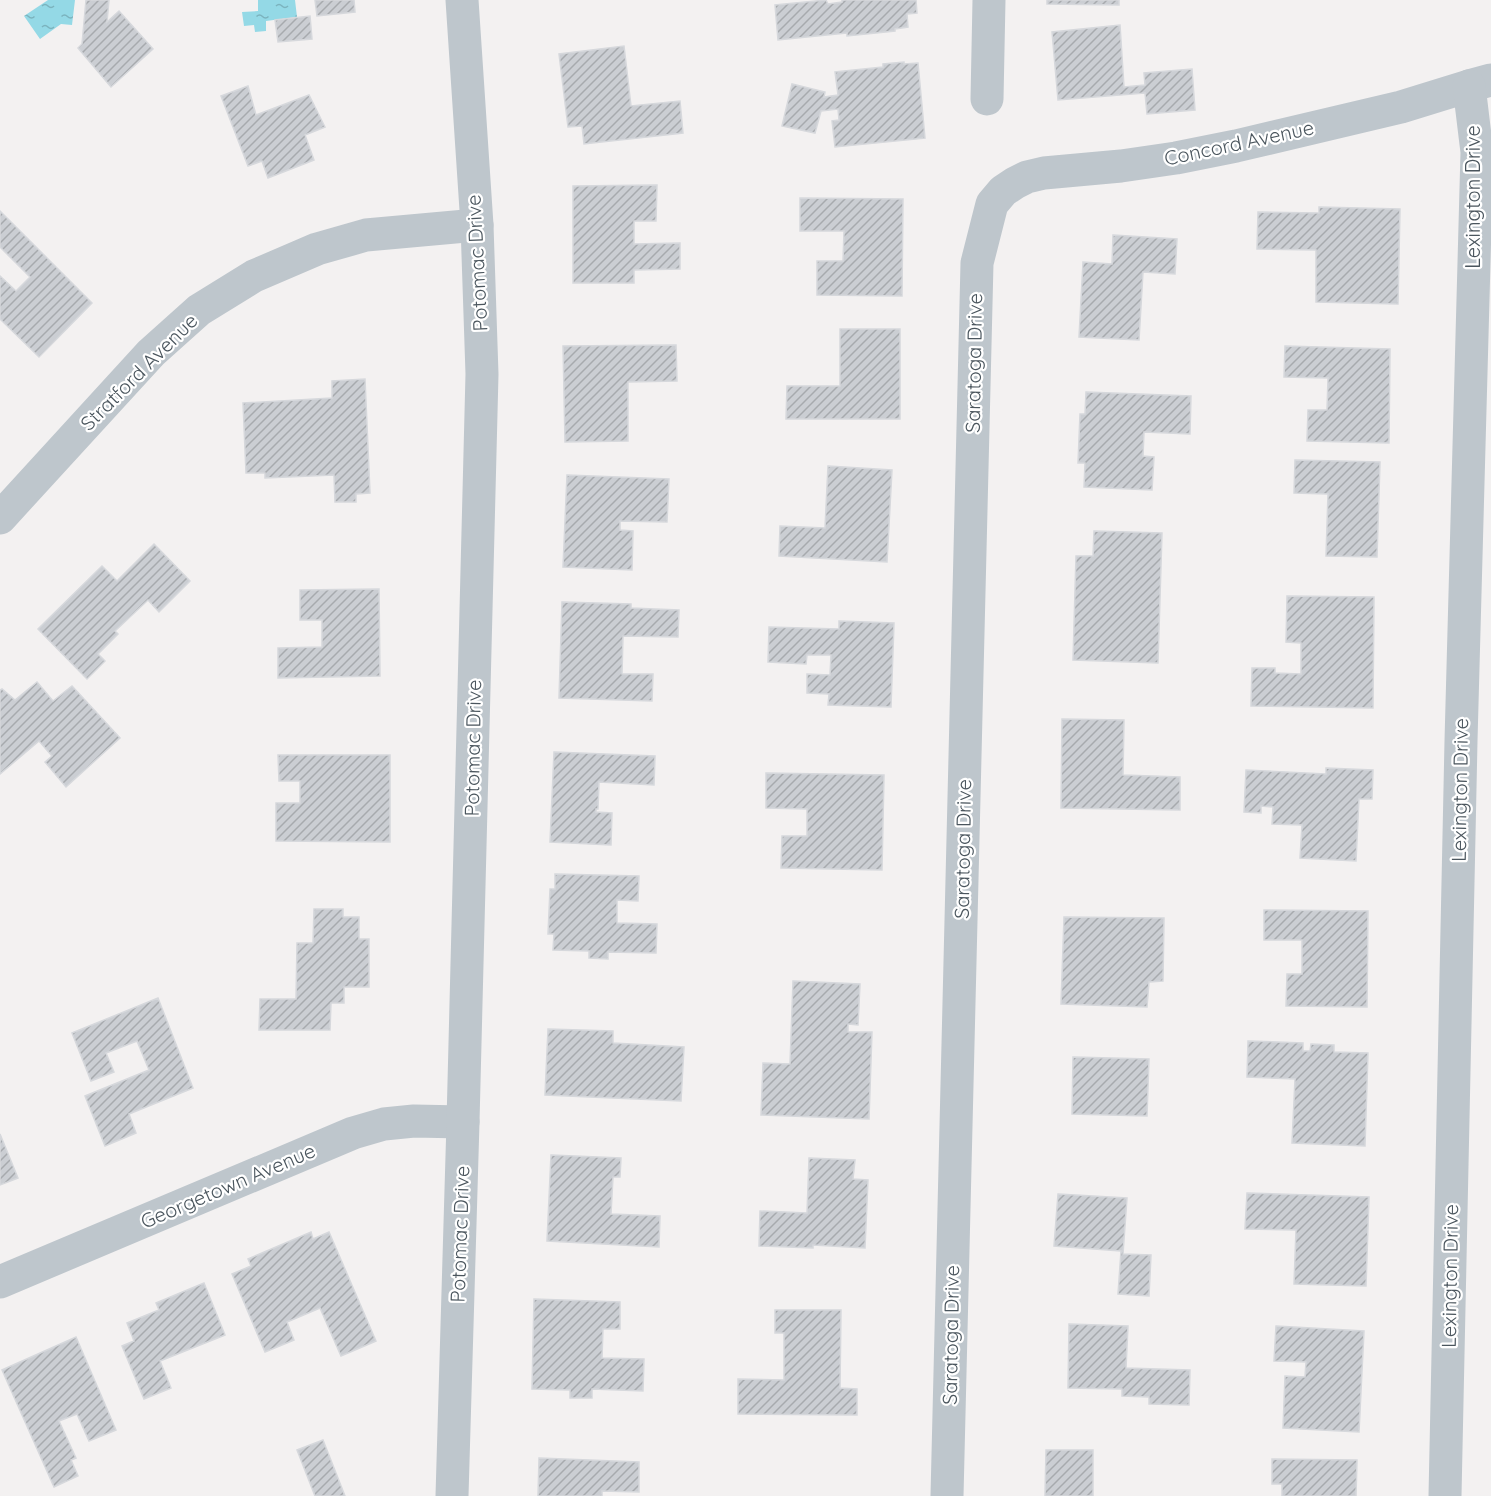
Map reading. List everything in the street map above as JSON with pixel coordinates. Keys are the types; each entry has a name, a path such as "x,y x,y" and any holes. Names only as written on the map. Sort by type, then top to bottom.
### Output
{"street":[{"name":"Potomac Drive","path":"452,1496 482,385 477,225 461,0"},
{"path":"987,99 989,0"},
{"name":"Concord Avenue","path":"992,204 1003,191 1027,177 1044,173 1176,158 1236,146 1401,107 1480,83"},
{"name":"Lexington Drive","path":"1445,1496 1460,765 1480,83"},
{"name":"Saratoga Drive","path":"948,1496 977,263 992,204"},
{"name":"Stratford Avenue","path":"0,518 151,353 199,310 254,276 317,249 366,236 477,225"},
{"name":"Georgetown Avenue","path":"0,1282 353,1132 384,1124 414,1121 463,1122"}],"water":[{"path":"48,0 75,0 72,25 61,24 40,39 24,16"},
{"path":"258,0 295,0 297,17 266,21 266,31 255,32 254,25 244,26 242,12 258,11"}],"building":[{"path":"86,0 109,0 107,22 119,11 153,49 111,87 78,48 82,44"},
{"path":"315,0 354,0 355,12 317,16"},
{"path":"826,0 828,4 842,2 842,0 916,0 917,13 907,14 908,27 895,29 895,31 778,40 775,5"},
{"path":"1047,0 1119,0 1119,5 1047,4"},
{"path":"310,16 312,39 278,42 275,20"},
{"path":"1120,25 1124,87 1145,85 1144,73 1192,69 1195,110 1147,114 1145,93 1058,100 1052,32"},
{"path":"624,46 631,106 680,101 683,133 584,144 582,126 568,127 559,54"},
{"path":"904,62 904,64 918,63 925,138 835,147 832,121 839,120 838,109 821,111 815,133 782,126 792,84 825,92 824,97 838,95 835,72 883,67 883,64"},
{"path":"248,86 256,115 309,95 325,127 305,135 314,160 268,178 262,161 248,166 221,96"},
{"path":"657,185 656,221 634,221 634,244 680,243 680,269 634,270 634,283 573,283 573,186"},
{"path":"800,198 903,199 902,296 817,295 817,261 843,261 844,231 800,231"},
{"path":"1319,207 1400,209 1398,304 1316,302 1316,250 1257,249 1258,212 1319,213"},
{"path":"0,211 92,303 39,357 0,319 0,276 16,291 30,277 0,247"},
{"path":"1113,235 1177,239 1175,274 1143,272 1139,340 1079,337 1083,262 1112,264"},
{"path":"840,329 900,329 900,419 786,419 787,386 840,386"},
{"path":"676,345 677,381 628,382 628,441 565,442 563,346"},
{"path":"1285,346 1390,349 1389,443 1307,441 1308,410 1327,410 1328,378 1284,377"},
{"path":"365,379 370,493 356,494 356,502 335,502 334,475 265,478 265,473 246,473 243,403 332,398 332,381"},
{"path":"1086,392 1191,396 1190,434 1144,432 1143,456 1154,457 1152,490 1084,487 1085,463 1078,463 1080,414 1085,414"},
{"path":"1295,460 1380,462 1377,557 1326,556 1328,494 1294,493"},
{"path":"828,466 892,470 887,562 779,556 780,526 825,528"},
{"path":"567,475 669,479 667,522 620,521 620,530 633,531 632,570 563,567"},
{"path":"1094,531 1162,533 1158,663 1073,660 1076,556 1093,556"},
{"path":"154,544 190,581 159,612 148,600 115,631 118,634 98,654 105,661 87,679 38,629 102,566 117,581"},
{"path":"379,589 380,676 278,678 278,648 322,647 322,620 300,620 300,590"},
{"path":"1287,596 1374,597 1373,708 1251,706 1252,668 1275,668 1275,673 1301,674 1301,643 1286,642"},
{"path":"562,602 631,604 631,608 679,610 678,637 623,636 622,674 653,674 652,701 559,698"},
{"path":"839,621 894,623 891,707 828,705 829,694 807,693 807,674 830,675 831,655 807,655 806,664 768,662 769,627 839,629"},
{"path":"37,682 53,701 72,686 120,738 66,787 45,762 52,756 39,741 0,774 0,690 2,689 15,700"},
{"path":"1062,719 1124,720 1123,775 1180,777 1180,810 1061,808"},
{"path":"554,752 655,756 654,785 599,782 596,812 612,813 611,845 550,842"},
{"path":"278,755 390,755 390,842 276,841 276,803 300,803 300,781 279,781"},
{"path":"1326,768 1373,770 1372,799 1359,799 1356,861 1300,858 1302,825 1272,824 1273,807 1261,806 1261,813 1244,812 1246,770 1326,774"},
{"path":"766,773 884,775 882,870 781,868 782,836 807,836 807,809 766,808"},
{"path":"555,874 639,876 638,901 617,900 617,923 657,924 656,953 608,952 608,959 589,958 589,951 553,950 554,934 548,934 550,889 555,889"},
{"path":"314,909 343,909 343,917 359,917 359,939 369,939 369,987 344,987 344,1003 331,1003 330,1030 259,1030 260,999 296,999 297,943 313,943"},
{"path":"1264,910 1368,911 1367,1007 1286,1006 1287,974 1302,974 1302,940 1264,940"},
{"path":"1064,917 1164,918 1163,981 1149,982 1147,1007 1061,1004"},
{"path":"793,981 860,984 858,1025 848,1024 848,1032 872,1032 869,1119 761,1115 763,1063 790,1064"},
{"path":"158,998 193,1088 129,1114 136,1133 105,1146 85,1096 149,1070 137,1041 106,1053 114,1072 91,1081 72,1033"},
{"path":"548,1029 613,1031 613,1043 684,1047 681,1101 545,1095"},
{"path":"1248,1041 1303,1043 1303,1051 1310,1051 1311,1044 1334,1045 1334,1052 1368,1053 1365,1146 1292,1143 1295,1079 1247,1077"},
{"path":"1073,1057 1149,1059 1147,1116 1072,1114"},
{"path":"0,1134 18,1178 0,1185"},
{"path":"551,1155 621,1158 620,1177 613,1177 611,1214 660,1216 659,1247 547,1241"},
{"path":"809,1158 855,1160 853,1179 868,1180 865,1248 813,1245 813,1248 759,1246 760,1211 807,1213"},
{"path":"1247,1193 1369,1197 1366,1286 1294,1284 1296,1230 1245,1229"},
{"path":"1058,1194 1127,1198 1123,1254 1151,1255 1149,1296 1118,1294 1121,1251 1054,1246"},
{"path":"311,1232 313,1239 329,1232 376,1341 341,1356 320,1308 287,1322 294,1340 265,1352 232,1274 251,1266 248,1259"},
{"path":"204,1283 225,1335 160,1361 171,1388 144,1399 122,1346 134,1341 127,1323 159,1310 156,1303"},
{"path":"534,1299 620,1302 620,1329 603,1329 602,1358 644,1359 643,1391 592,1389 592,1398 570,1398 570,1390 532,1389"},
{"path":"775,1310 841,1310 840,1388 857,1389 857,1415 738,1414 738,1379 784,1380 784,1333 775,1333"},
{"path":"1069,1324 1128,1326 1126,1368 1190,1370 1189,1405 1149,1404 1149,1397 1122,1396 1122,1389 1068,1388"},
{"path":"1276,1326 1364,1331 1359,1432 1283,1428 1285,1376 1305,1377 1306,1362 1274,1361"},
{"path":"76,1337 116,1430 89,1441 77,1414 59,1421 76,1458 71,1460 78,1476 54,1487 2,1370"},
{"path":"323,1440 345,1496 315,1496 297,1450"},
{"path":"1046,1450 1093,1450 1093,1496 1045,1496"},
{"path":"539,1458 639,1462 639,1492 602,1491 602,1496 538,1496"},
{"path":"1272,1459 1357,1460 1356,1496 1282,1496 1282,1484 1272,1484"}]}
